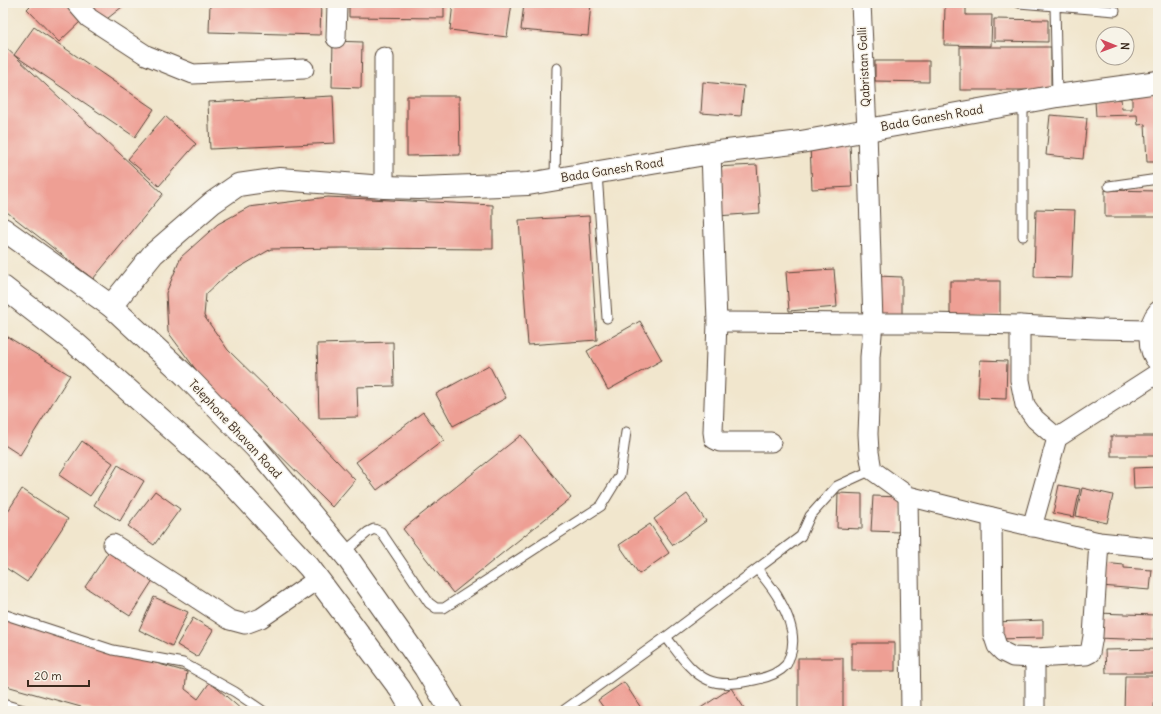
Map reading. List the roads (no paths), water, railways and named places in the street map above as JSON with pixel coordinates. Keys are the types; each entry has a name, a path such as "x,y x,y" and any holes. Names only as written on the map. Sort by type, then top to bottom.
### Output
{"main road":[{"name":"Bada Ganesh Road","path":"112,306 153,254 212,203 238,185 280,179 384,187 419,188 528,184 711,154 801,142 1057,96 1158,82"},
{"name":"Telephone Bhavan Road","path":"3,229 112,306 188,378 257,449 343,553 425,668 451,711"},
{"path":"4,290 74,342 226,477 309,567 400,689 413,711"}],"street":[{"path":"76,3 89,18 146,55 193,74 304,69"},
{"path":"336,38 337,3"},
{"name":"Qabristan Galli","path":"861,3 873,323 870,357 868,434 872,470"},
{"path":"384,57 384,187"},
{"path":"711,154 717,322 714,439 720,442 771,442"},
{"path":"1158,311 1151,324 1148,337 1150,349 1158,363"},
{"path":"717,322 926,323 1020,325 1096,330 1150,330"},
{"path":"1020,325 1020,380 1025,405 1035,419 1057,438"},
{"path":"1032,526 1057,438 1158,373"},
{"path":"872,470 908,496 1099,542 1158,548"},
{"path":"908,496 911,711"},
{"path":"992,517 993,634 997,646 1003,652 1013,657 1035,658 1086,655 1090,653 1093,636 1099,542"},
{"path":"113,544 230,620 245,624 261,618 318,579"},
{"path":"1035,658 1035,711"}],"lane":[{"path":"1019,3 1115,11"},
{"path":"1055,6 1057,96"},
{"path":"555,179 558,68"},
{"path":"1023,102 1023,236"},
{"path":"597,172 606,318"},
{"path":"1110,186 1158,179"},
{"path":"343,553 368,532 374,529 381,532 429,603 436,608 444,608 601,506 620,475 626,432"},
{"path":"563,711 666,637 801,536 810,516 837,486 872,470"},
{"path":"666,637 683,660 696,672 709,680 738,684 764,678 779,670 786,664 793,648 791,628 780,601 768,582 757,569"},
{"path":"3,614 113,650 183,662 235,692 263,711"},
{"path":"3,704 27,711"}]}
